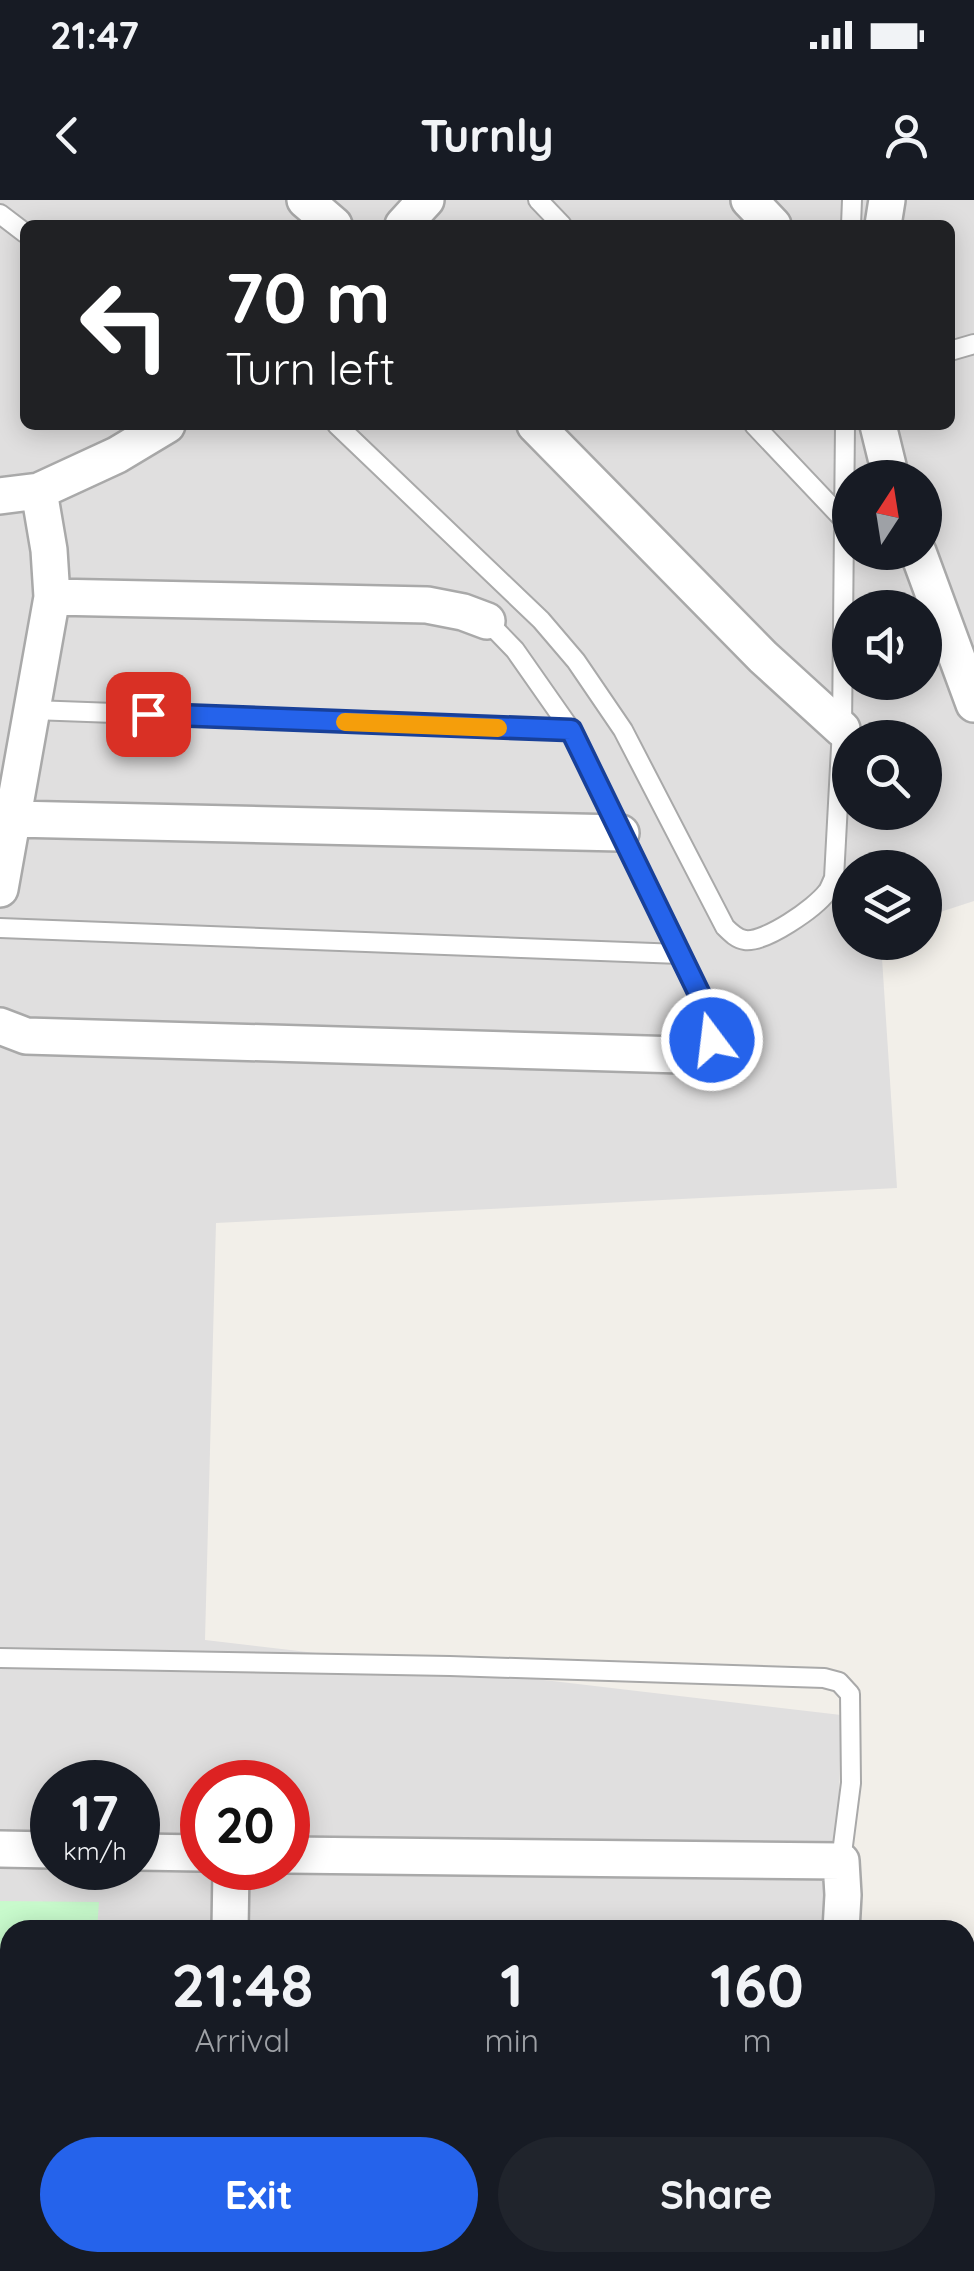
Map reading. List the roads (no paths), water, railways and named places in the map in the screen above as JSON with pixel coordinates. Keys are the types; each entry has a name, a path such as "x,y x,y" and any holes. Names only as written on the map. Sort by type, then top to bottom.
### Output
{"street":[{"path":"305,200 328,220"},
{"path":"408,220 426,200"},
{"path":"749,200 768,220"},
{"path":"0,496 40,490 117,455 159,430"},
{"path":"540,430 763,656 832,720"},
{"path":"879,430 887,460"},
{"path":"0,889 52,596 40,490"},
{"path":"925,570 974,704"},
{"path":"52,596 427,605 486,621"},
{"path":"13,819 621,833"},
{"path":"0,1026 26,1036 681,1054"},
{"path":"0,1849 30,1850"},
{"path":"310,1855 841,1862 842,1920"},
{"path":"230,1920 231,1890"}],"lane":[{"path":"538,200 557,220"},
{"path":"0,214 20,229"},
{"path":"342,430 541,620 576,661 624,730 712,904 735,936 747,941 763,938 828,892 834,878 837,830"},
{"path":"759,430 832,506"},
{"path":"845,430 845,460"},
{"path":"842,720 844,570"},
{"path":"486,621 514,650 571,730 712,1020 712,1040 703,1052 681,1054"},
{"path":"32,710 571,730"},
{"path":"0,928 680,954"},
{"path":"0,1658 824,1678 839,1682 850,1694 851,1783 841,1862"}]}
